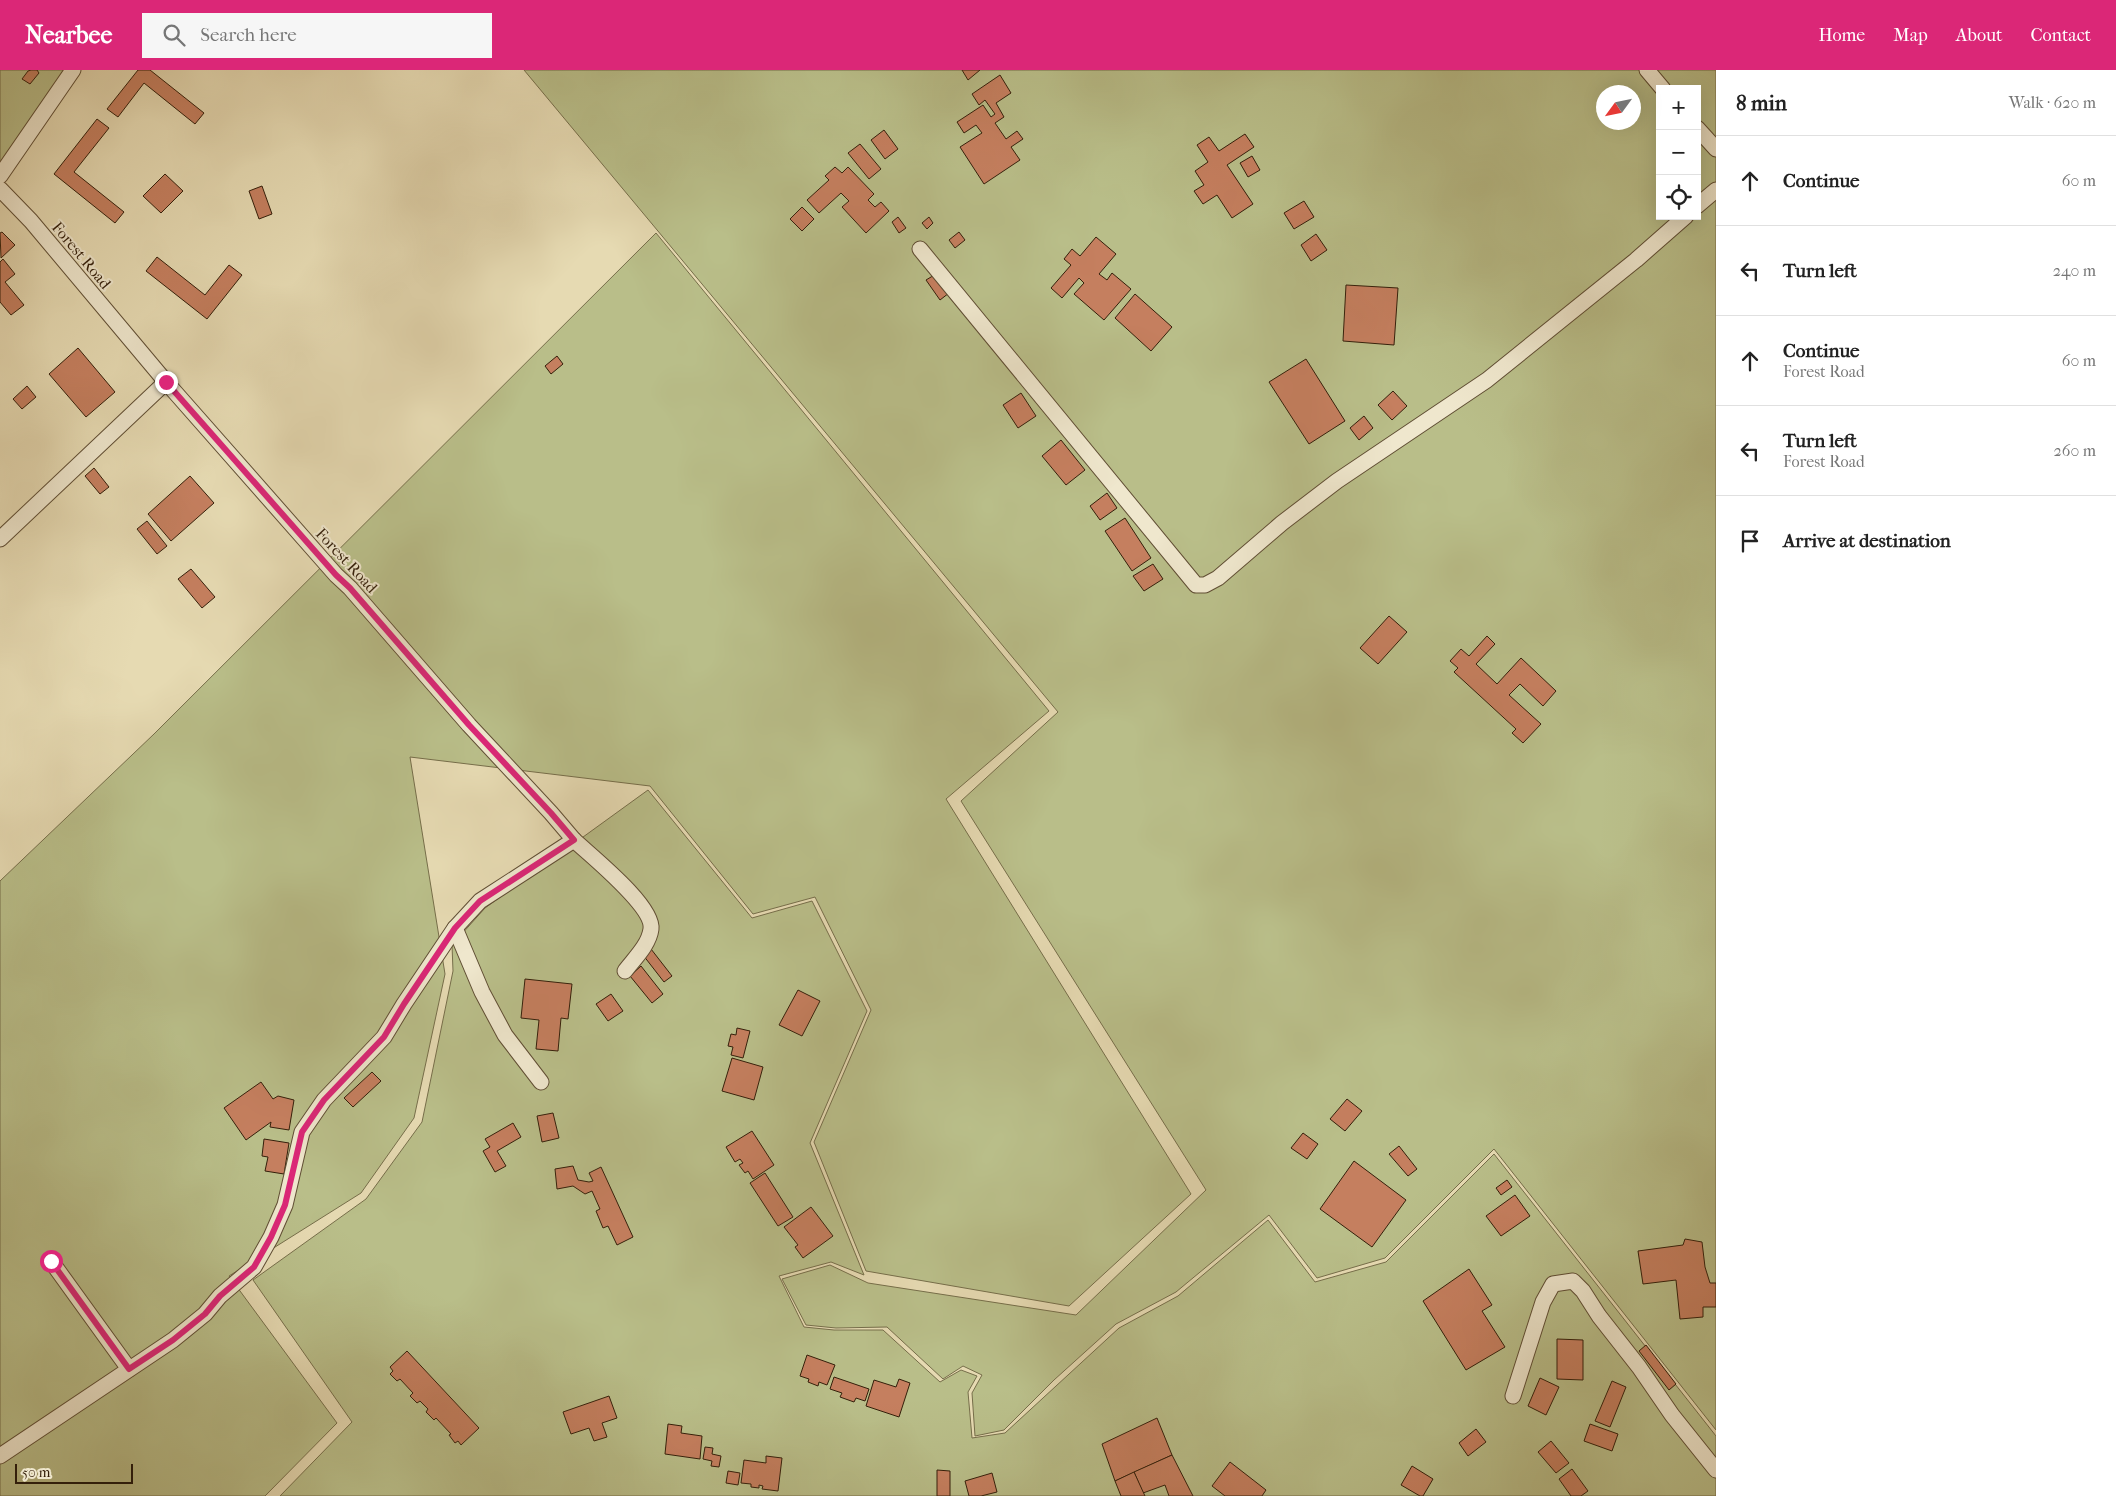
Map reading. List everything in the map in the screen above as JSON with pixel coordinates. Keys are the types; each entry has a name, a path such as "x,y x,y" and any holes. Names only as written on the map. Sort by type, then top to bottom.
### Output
{"street":[{"path":"0,176 73,70"},
{"path":"1647,70 1660,85"},
{"path":"1699,130 1716,149"},
{"name":"Forest Road","path":"0,189 31,221 166,382 336,575 350,588 469,725 574,840 630,892 651,920 651,930 644,946 625,971"},
{"path":"1701,203 1716,190"},
{"path":"920,249 1174,560 1196,585 1205,585 1218,578 1282,523 1337,481 1487,380 1636,260 1681,220"},
{"path":"0,539 166,382"},
{"path":"0,1456 173,1340 205,1314 220,1296 254,1267 271,1237 285,1205 302,1132 324,1100 384,1037 455,928 480,901 574,840"},
{"path":"455,928 482,992 505,1035 541,1082"},
{"path":"51,1261 129,1369"},
{"path":"1513,1396 1543,1302 1553,1284 1572,1281 1583,1290 1599,1316 1639,1367 1672,1415 1716,1470"}],"green space":[{"path":"0,70 66,70 0,167"},
{"path":"524,70 1716,70 1716,1430 1494,1149 1385,1258 1317,1278 1269,1215 1176,1292 1116,1324 1054,1380 1004,1430 975,1436 972,1393 982,1375 963,1366 943,1379 887,1327 836,1328 806,1325 782,1279 830,1265 868,1283 1076,1315 1206,1190 961,801 1058,712"},
{"path":"656,233 1049,711 946,799 1191,1194 1069,1306 866,1271 814,1142 871,1010 815,897 753,914 650,786 410,757 445,974 414,1118 361,1193 229,1276 337,1423 265,1496 0,1496 0,881 154,734"},
{"path":"648,790 752,918 812,901 867,1011 810,1143 864,1275 831,1262 779,1276 804,1327 834,1330 883,1330 940,1382 961,1370 977,1376 968,1392 972,1438 1005,1433 1119,1328 1178,1296 1268,1220 1315,1282 1386,1262 1494,1154 1716,1436 1716,1496 280,1496 352,1422 253,1280 366,1199 422,1122 453,971 452,945 485,908"}],"building":[{"path":"31,70 37,70 39,73 30,84 22,79"},
{"path":"138,70 150,70 204,113 195,124 144,83 118,117 107,109"},
{"path":"962,70 980,70 968,80"},
{"path":"1000,75 1011,93 996,103 1004,117 995,123 1006,139 1017,131 1023,139 1011,147 1020,160 984,184 960,147 982,133 976,125 964,133 957,122 983,105 991,117 995,114 985,100 979,105 972,94"},
{"path":"97,119 109,128 74,172 124,212 115,223 54,174"},
{"path":"884,130 898,149 885,159 871,140"},
{"path":"1245,134 1254,147 1227,165 1253,204 1232,218 1217,195 1203,204 1194,191 1204,185 1195,171 1208,162 1197,145 1209,137 1219,151"},
{"path":"860,144 881,169 869,179 848,153"},
{"path":"1252,156 1260,170 1248,177 1240,163"},
{"path":"835,167 842,173 848,167 874,194 868,200 875,207 881,202 889,211 866,233 842,207 849,201 841,193 819,213 807,200 829,180 825,176"},
{"path":"165,174 183,191 161,213 143,196"},
{"path":"262,186 272,214 259,219 249,191"},
{"path":"1304,201 1314,217 1294,229 1284,213"},
{"path":"802,207 814,219 802,231 790,219"},
{"path":"898,217 906,228 899,233 892,222"},
{"path":"929,217 933,223 927,229 922,223"},
{"path":"2,232 15,245 1,258 0,233"},
{"path":"959,232 965,240 955,248 949,240"},
{"path":"1316,234 1327,250 1311,261 1301,245"},
{"path":"1096,237 1116,254 1099,274 1107,280 1112,273 1131,289 1104,320 1074,294 1084,283 1079,278 1062,298 1051,288 1071,265 1064,259 1072,249 1080,256"},
{"path":"157,257 205,295 229,265 242,275 207,319 146,271"},
{"path":"3,259 15,274 5,282 24,305 11,315 0,302 0,262"},
{"path":"936,274 949,293 940,300 926,280"},
{"path":"1346,285 1398,288 1394,345 1343,341"},
{"path":"1135,294 1172,327 1151,351 1115,318"},
{"path":"78,348 115,392 86,417 49,374"},
{"path":"557,356 563,364 551,374 545,366"},
{"path":"1306,359 1345,421 1309,444 1269,382"},
{"path":"27,386 36,397 22,409 13,399"},
{"path":"1393,391 1407,406 1392,420 1378,405"},
{"path":"1021,393 1036,416 1018,428 1003,405"},
{"path":"1364,416 1373,428 1359,440 1350,428"},
{"path":"1061,440 1085,470 1066,485 1042,456"},
{"path":"94,468 109,487 100,494 85,476"},
{"path":"190,476 214,503 171,541 148,514"},
{"path":"1107,493 1117,508 1100,520 1090,506"},
{"path":"1125,518 1151,558 1132,571 1105,531"},
{"path":"147,521 167,546 157,554 137,529"},
{"path":"1153,564 1163,579 1144,591 1133,576"},
{"path":"191,569 215,597 202,608 178,579"},
{"path":"1389,616 1407,632 1378,664 1360,648"},
{"path":"1487,636 1495,644 1476,664 1497,684 1521,658 1556,691 1543,706 1520,684 1509,695 1541,724 1523,743 1512,733 1516,729 1454,672 1458,668 1450,661 1461,649 1469,656"},
{"path":"651,949 672,976 664,982 643,955"},
{"path":"641,966 663,994 652,1003 630,976"},
{"path":"525,979 572,984 568,1019 561,1018 558,1051 536,1049 539,1020 521,1018"},
{"path":"798,990 820,1001 802,1036 779,1025"},
{"path":"611,994 623,1011 608,1021 596,1004"},
{"path":"737,1028 750,1031 743,1058 731,1055 733,1047 728,1046 731,1034 736,1035"},
{"path":"732,1058 763,1067 754,1100 722,1091"},
{"path":"372,1072 381,1081 353,1107 344,1098"},
{"path":"261,1082 273,1099 278,1096 294,1100 289,1130 270,1127 271,1122 246,1140 224,1108"},
{"path":"1347,1099 1362,1111 1345,1131 1330,1119"},
{"path":"553,1113 559,1138 542,1142 537,1116"},
{"path":"513,1123 521,1137 497,1151 506,1166 495,1172 483,1151 490,1147 485,1139"},
{"path":"752,1131 774,1165 753,1179 748,1171 745,1173 739,1165 743,1163 740,1159 735,1162 726,1147"},
{"path":"1303,1133 1318,1144 1307,1159 1291,1148"},
{"path":"264,1139 289,1143 284,1174 265,1171 268,1157 262,1156"},
{"path":"1399,1146 1417,1169 1408,1176 1389,1154"},
{"path":"1354,1161 1406,1200 1372,1247 1320,1209"},
{"path":"573,1166 578,1180 589,1182 593,1181 589,1173 601,1167 633,1237 617,1245 608,1226 603,1228 596,1211 600,1209 592,1191 585,1194 573,1186 557,1189 555,1169"},
{"path":"765,1173 793,1217 778,1226 750,1183"},
{"path":"1507,1180 1512,1187 1501,1195 1496,1188"},
{"path":"1515,1195 1530,1216 1501,1236 1486,1216"},
{"path":"811,1207 833,1236 803,1258 795,1247 798,1245 784,1227"},
{"path":"1685,1239 1702,1242 1705,1267 1710,1283 1716,1283 1716,1307 1703,1307 1703,1317 1680,1319 1676,1280 1643,1284 1638,1251 1683,1245"},
{"path":"1469,1269 1492,1305 1482,1311 1505,1347 1466,1370 1423,1301"},
{"path":"1557,1339 1583,1340 1583,1380 1557,1379"},
{"path":"1646,1345 1676,1384 1669,1390 1639,1351"},
{"path":"407,1351 479,1428 461,1445 458,1441 455,1443 449,1435 451,1434 436,1418 434,1420 426,1412 428,1409 420,1401 417,1403 410,1396 413,1393 400,1379 397,1381 390,1374 393,1371 390,1367"},
{"path":"807,1355 835,1365 827,1385 819,1382 818,1386 808,1382 809,1379 800,1376"},
{"path":"834,1377 869,1389 865,1401 856,1398 854,1402 840,1397 842,1393 830,1389"},
{"path":"1540,1378 1559,1387 1546,1415 1528,1406"},
{"path":"899,1379 910,1383 899,1417 866,1406 874,1380 896,1387"},
{"path":"1612,1381 1626,1387 1610,1427 1595,1421"},
{"path":"609,1396 617,1418 602,1423 607,1437 594,1441 589,1428 571,1434 563,1412"},
{"path":"1157,1418 1172,1455 1115,1481 1102,1444"},
{"path":"668,1424 682,1426 681,1433 702,1436 700,1459 665,1454"},
{"path":"1590,1424 1618,1434 1612,1451 1584,1441"},
{"path":"1476,1429 1486,1442 1468,1456 1459,1443"},
{"path":"1551,1441 1569,1463 1556,1473 1538,1452"},
{"path":"705,1447 713,1448 712,1454 721,1456 719,1467 711,1466 712,1461 703,1459"},
{"path":"1172,1455 1193,1496 1169,1496 1165,1485 1143,1493 1134,1472"},
{"path":"766,1456 782,1458 778,1491 762,1489 763,1486 759,1485 759,1488 751,1487 751,1484 741,1483 744,1460 766,1463"},
{"path":"1230,1462 1266,1490 1262,1496 1225,1496 1212,1486"},
{"path":"1412,1466 1433,1479 1423,1496 1401,1485"},
{"path":"1572,1469 1588,1491 1581,1496 1571,1496 1559,1479"},
{"path":"937,1470 950,1471 950,1496 937,1496"},
{"path":"728,1471 740,1473 738,1485 726,1483"},
{"path":"1134,1472 1145,1496 1121,1496 1115,1481"},
{"path":"992,1473 997,1492 981,1496 969,1496 965,1481"}],"route":[{"path":"51,1261 129,1369 173,1340 205,1314 220,1296 254,1267 271,1237 285,1205 295,1155 302,1132 324,1100 384,1037 455,928 480,901 574,840 469,725 350,588 336,575 166,382"}]}
